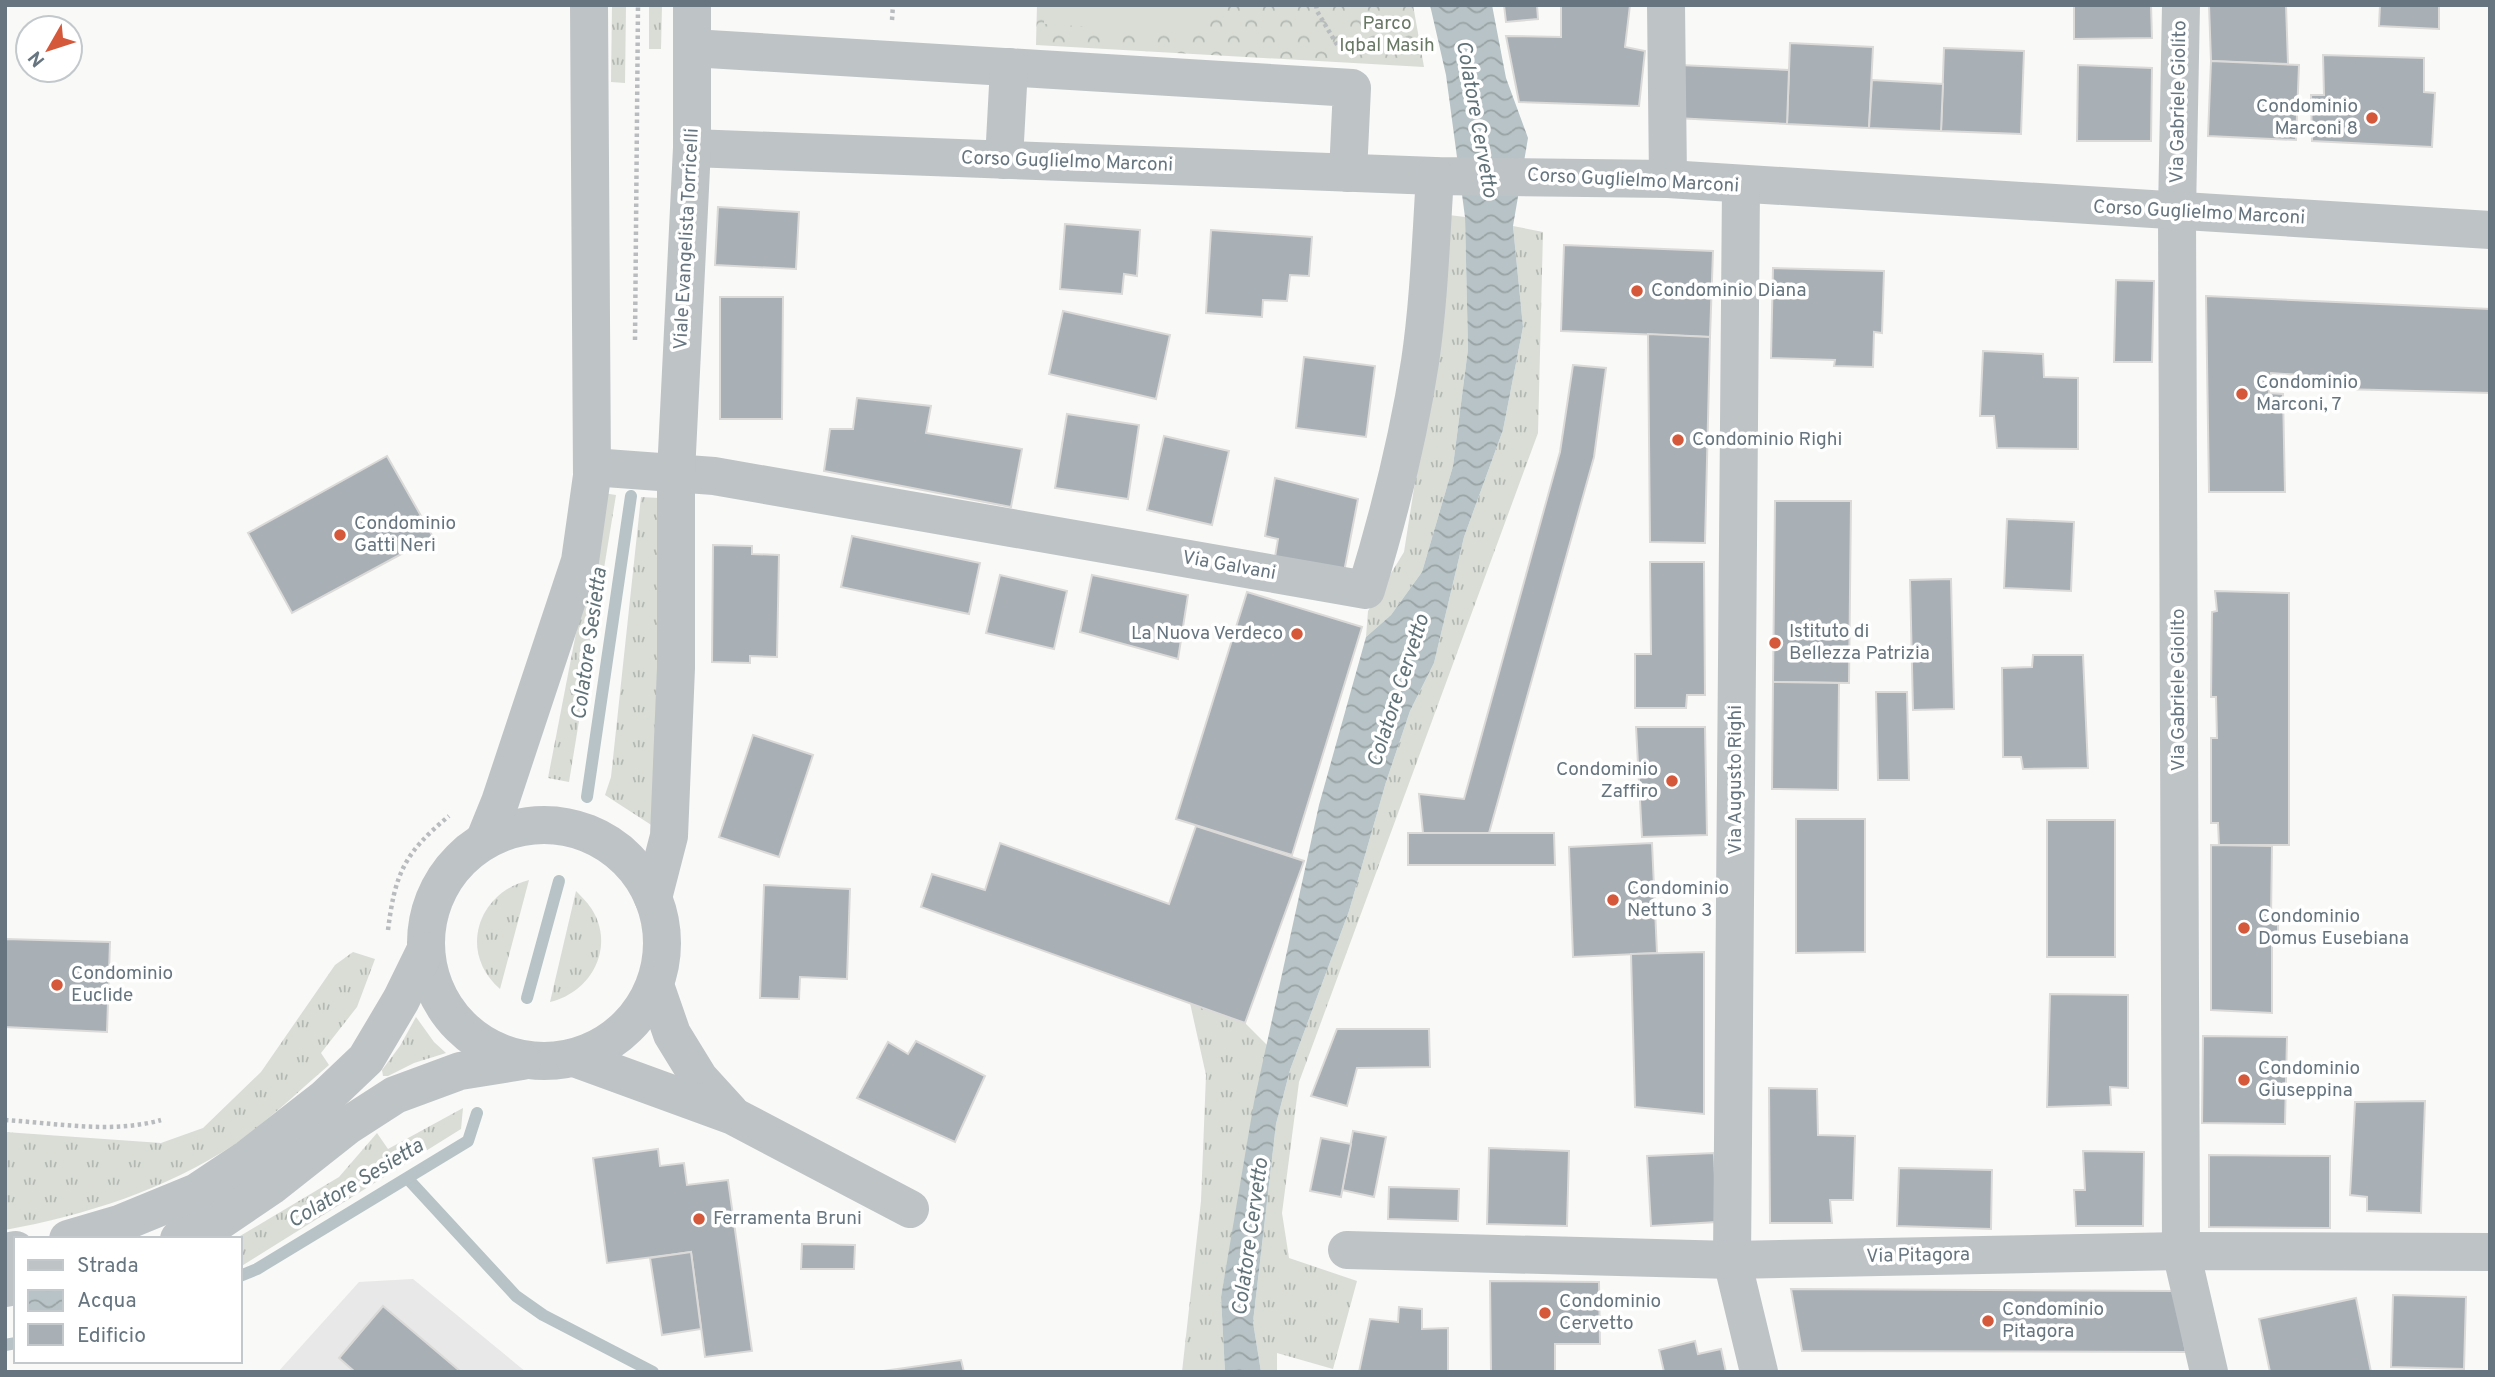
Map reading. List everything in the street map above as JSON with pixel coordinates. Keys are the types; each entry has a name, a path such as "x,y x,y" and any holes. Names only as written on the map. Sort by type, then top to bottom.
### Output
{"street":[{"path":"485,839 500,803 580,561 592,467 589,5"},
{"name":"Viale Evangelista Torricelli","path":"653,898 669,836 676,668 676,473 692,148 692,5"},
{"path":"1666,5 1668,179"},
{"name":"Via Gabriele Giolito","path":"2180,5 2177,212 2182,1251 2209,1372"},
{"path":"692,48 1352,88 1348,173"},
{"path":"1004,160 1009,67"},
{"name":"Corso Guglielmo Marconi","path":"692,148 1348,173 1668,179 2490,230"},
{"name":"Via Galvani","path":"676,473 727,478 1366,590 1392,505 1420,361 1430,262 1443,176"},
{"name":"Via Augusto Righi","path":"1741,185 1732,1260 1759,1372"},
{"path":"592,467 676,473"},
{"path":"184,1237 215,1224 271,1186 347,1126 395,1095 460,1071 526,1060 574,1058 608,1042 636,1017 655,985 661,962 662,937 653,898 632,864 601,839 563,825 523,826 485,839 459,860 439,886 427,918 425,951 435,989 457,1023 488,1048 526,1060"},
{"path":"75,1237 119,1224 197,1192 248,1158 325,1098 366,1059 401,1000 425,951"},
{"path":"655,985 672,1034 699,1078 733,1116"},
{"path":"574,1058 733,1116 910,1209"},
{"name":"Via Pitagora","path":"1347,1250 1732,1260 2182,1251 2490,1252"}],"path":[{"path":"635,344 638,5"},
{"path":"5,1120 93,1126 146,1124 161,1120"}],"shaded area":[{"path":"413,1279 526,1372 278,1372 359,1282"}],"green space":[{"path":"612,5 626,5 625,83 611,82"},
{"path":"649,5 662,5 661,49 649,49"},
{"name":"Parco Iqbal Masih","path":"1037,5 1413,5 1424,67 1036,45"},
{"path":"1044,5 1206,5 1207,34 1044,24"},
{"path":"1449,215 1465,217 1468,349 1453,466 1422,572 1391,615 1366,637 1368,611 1404,552 1423,431"},
{"path":"1513,226 1543,232 1538,433 1299,1082 1282,1213 1289,1258 1357,1281 1333,1369 1277,1353 1277,1372 1261,1372 1253,1322 1276,1124 1290,1070 1349,911 1386,782 1410,711 1434,663 1464,537 1503,430 1523,327"},
{"path":"603,493 616,495 569,782 548,778"},
{"path":"641,497 659,498 659,830 605,795 611,777"},
{"path":"529,880 500,989 487,975 480,959 477,942 479,926 497,897 511,887"},
{"path":"576,891 591,908 598,923 600,952 596,965 578,988 565,997 550,1002"},
{"path":"353,952 375,959 357,1007 321,1053 329,1065 259,1126 235,1144 181,1175 124,1199 65,1217 5,1230 5,1132 161,1143 203,1128 261,1072 335,965"},
{"path":"1190,1003 1245,1023 1267,1045 1221,1297 1225,1372 1182,1372 1201,1201 1206,1075"},
{"path":"416,1017 434,1042 446,1053 383,1076 382,1070 400,1046"},
{"path":"463,1108 461,1129 242,1266 242,1237 238,1237 339,1177 377,1133 388,1149"}],"water":[{"name":"Colatore Cervetto","path":"1430,5 1492,5 1506,78 1528,138 1513,226 1523,327 1503,430 1464,537 1434,663 1410,711 1386,782 1349,911 1290,1070 1276,1124 1253,1322 1261,1372 1225,1372 1221,1297 1254,1102 1319,805 1366,637 1391,615 1422,572 1453,466 1468,349 1465,217 1446,75"}],"building":[{"path":"1504,5 1537,5 1538,19 1506,22"},
{"path":"1561,5 1630,5 1625,47 1645,51 1639,106 1519,102 1506,36 1561,37"},
{"path":"2074,5 2151,5 2152,38 2074,39"},
{"path":"2209,5 2286,5 2288,64 2211,61"},
{"path":"2380,5 2439,5 2439,29 2379,26"},
{"path":"1790,43 1873,47 1869,128 1787,124"},
{"path":"1944,48 2024,51 2021,134 1941,131"},
{"name":"Condominio Marconi 8","path":"2323,55 2424,58 2424,92 2435,93 2432,147 2312,141 2311,95 2324,95"},
{"path":"2211,61 2299,65 2296,140 2208,136"},
{"path":"1679,65 1789,70 1787,124 1676,118"},
{"path":"2078,65 2152,68 2151,141 2077,141"},
{"path":"1872,80 1943,84 1941,131 1869,128"},
{"path":"718,207 799,212 796,269 715,265"},
{"path":"1065,224 1140,230 1137,276 1124,274 1122,294 1060,289"},
{"path":"1211,230 1312,237 1309,276 1290,275 1287,301 1263,300 1262,317 1206,313"},
{"name":"Condominio Diana","path":"1564,245 1713,251 1710,337 1561,331"},
{"path":"1773,268 1884,271 1882,333 1874,332 1873,367 1834,366 1835,360 1771,358"},
{"path":"2116,280 2154,281 2152,362 2114,362"},
{"name":"Condominio Marconi, 7","path":"2206,296 2490,309 2490,393 2342,389 2342,378 2271,373 2269,393 2283,394 2285,492 2209,492"},
{"path":"720,297 783,297 782,419 720,419"},
{"path":"1063,311 1170,335 1156,399 1049,374"},
{"name":"Condominio Righi","path":"1648,334 1710,337 1705,543 1650,542"},
{"path":"1983,351 2043,354 2044,377 2078,378 2078,449 1997,448 1994,416 1980,416"},
{"path":"1304,357 1375,366 1366,437 1296,428"},
{"path":"1573,365 1606,368 1594,457 1489,833 1423,833 1419,794 1464,799 1560,452"},
{"path":"857,398 931,406 926,433 1022,449 1011,507 824,471 830,429 853,429"},
{"path":"1067,414 1139,425 1128,499 1055,488"},
{"path":"1164,436 1229,451 1212,525 1147,510"},
{"name":"Condominio Gatti Neri","path":"387,456 433,537 292,613 248,533"},
{"path":"1275,478 1358,499 1344,572 1275,557 1278,539 1265,536"},
{"path":"1775,501 1851,501 1849,683 1773,682"},
{"path":"2007,519 2074,522 2071,591 2004,588"},
{"path":"852,536 980,563 969,614 841,587"},
{"path":"713,545 752,546 752,554 779,555 777,657 750,656 750,663 712,662"},
{"path":"1650,562 1704,562 1705,695 1687,695 1686,708 1635,708 1635,654 1651,654"},
{"path":"1000,575 1067,591 1054,649 986,633"},
{"path":"1092,575 1188,595 1178,659 1080,632"},
{"path":"1951,579 1954,709 1913,710 1910,580"},
{"path":"2215,591 2289,593 2289,845 2219,845 2218,823 2211,823 2211,738 2217,738 2216,697 2211,697 2212,612 2217,611"},
{"path":"1247,592 1362,627 1292,855 1176,819"},
{"path":"2033,655 2083,655 2088,768 2023,769 2021,757 2003,757 2002,668 2032,667"},
{"path":"1773,682 1839,683 1838,790 1772,789"},
{"path":"1876,692 1907,692 1909,780 1878,780"},
{"name":"Condominio Zaffiro","path":"1636,727 1705,727 1707,835 1642,837"},
{"path":"753,735 813,755 779,857 719,837"},
{"path":"1796,819 1865,819 1865,952 1796,953"},
{"path":"2047,820 2115,820 2115,957 2047,957"},
{"path":"1196,826 1304,861 1245,1023 921,907 932,874 985,890 1000,843 1169,904"},
{"path":"1408,833 1554,833 1555,865 1408,865"},
{"name":"Condominio Nettuno 3","path":"1652,843 1657,953 1573,957 1569,847"},
{"name":"Condominio Domus Eusebiana","path":"2211,845 2272,846 2271,918 2278,918 2278,939 2272,939 2272,1013 2211,1010"},
{"path":"764,885 850,889 847,979 800,977 799,999 760,998"},
{"name":"Condominio Euclide","path":"5,939 110,942 107,1032 5,1027"},
{"path":"1704,952 1704,1114 1635,1107 1631,954"},
{"path":"2050,994 2128,995 2128,1088 2110,1087 2111,1105 2047,1107"},
{"path":"1337,1029 1429,1029 1430,1067 1357,1068 1347,1106 1311,1096"},
{"name":"Condominio Giuseppina","path":"2203,1036 2287,1037 2285,1124 2202,1123"},
{"path":"916,1041 985,1076 955,1142 857,1098 888,1042 908,1054"},
{"path":"1769,1088 1817,1089 1818,1135 1855,1136 1853,1200 1830,1200 1832,1223 1770,1223"},
{"path":"2425,1101 2421,1213 2367,1211 2367,1197 2350,1195 2355,1102"},
{"path":"1353,1131 1386,1137 1374,1197 1342,1190"},
{"path":"1321,1138 1351,1144 1341,1197 1310,1191"},
{"path":"1489,1148 1569,1151 1567,1226 1487,1224"},
{"path":"658,1149 660,1166 684,1163 687,1185 728,1180 752,1351 705,1357 691,1252 607,1263 593,1158"},
{"path":"2083,1151 2144,1152 2143,1226 2076,1226 2074,1190 2085,1190"},
{"path":"1714,1153 1717,1222 1651,1226 1647,1156"},
{"path":"2209,1155 2330,1156 2330,1228 2209,1227"},
{"path":"1899,1168 1992,1170 1991,1229 1897,1226"},
{"path":"1389,1187 1459,1189 1458,1221 1388,1219"},
{"path":"802,1244 855,1245 854,1269 801,1269"},
{"path":"691,1252 701,1329 662,1335 650,1258"},
{"name":"Condominio Cervetto","path":"1490,1281 1599,1282 1600,1344 1555,1344 1555,1372 1491,1372"},
{"name":"Condominio Pitagora","path":"1791,1289 2174,1291 2186,1352 1802,1351"},
{"path":"2393,1295 2466,1297 2464,1369 2391,1367"},
{"path":"2356,1298 2371,1372 2270,1372 2259,1319"},
{"path":"383,1306 461,1372 355,1372 339,1358"},
{"path":"1399,1307 1422,1309 1422,1329 1448,1328 1448,1372 1359,1372 1370,1319 1398,1322"},
{"path":"1695,1341 1698,1354 1721,1349 1726,1372 1664,1372 1659,1350"},
{"path":"961,1360 964,1372 876,1372"}],"waterway":[{"name":"Colatore Sesietta","path":"587,797 631,496"},
{"name":"Colatore Sesietta","path":"527,998 559,881"},
{"name":"Colatore Sesietta","path":"242,1275 257,1269 468,1141 477,1113"},
{"path":"408,1179 516,1296 543,1315 653,1372"},
{"name":"Colatore Sesietta","path":"5,1345 14,1343"}],"place":[{"name":"Condominio Marconi 8","path":"2372,118"},
{"name":"Condominio Diana","path":"1637,291"},
{"name":"Condominio Marconi, 7","path":"2242,394"},
{"name":"Condominio Righi","path":"1678,440"},
{"name":"Condominio Gatti Neri","path":"340,535"},
{"name":"La Nuova Verdeco","path":"1297,634"},
{"name":"Istituto di Bellezza Patrizia","path":"1775,643"},
{"name":"Condominio Zaffiro","path":"1672,781"},
{"name":"Condominio Nettuno 3","path":"1613,900"},
{"name":"Condominio Domus Eusebiana","path":"2244,928"},
{"name":"Condominio Euclide","path":"57,985"},
{"name":"Condominio Giuseppina","path":"2244,1080"},
{"name":"Ferramenta Bruni","path":"699,1219"},
{"name":"Condominio Cervetto","path":"1545,1313"},
{"name":"Condominio Pitagora","path":"1988,1321"}]}
